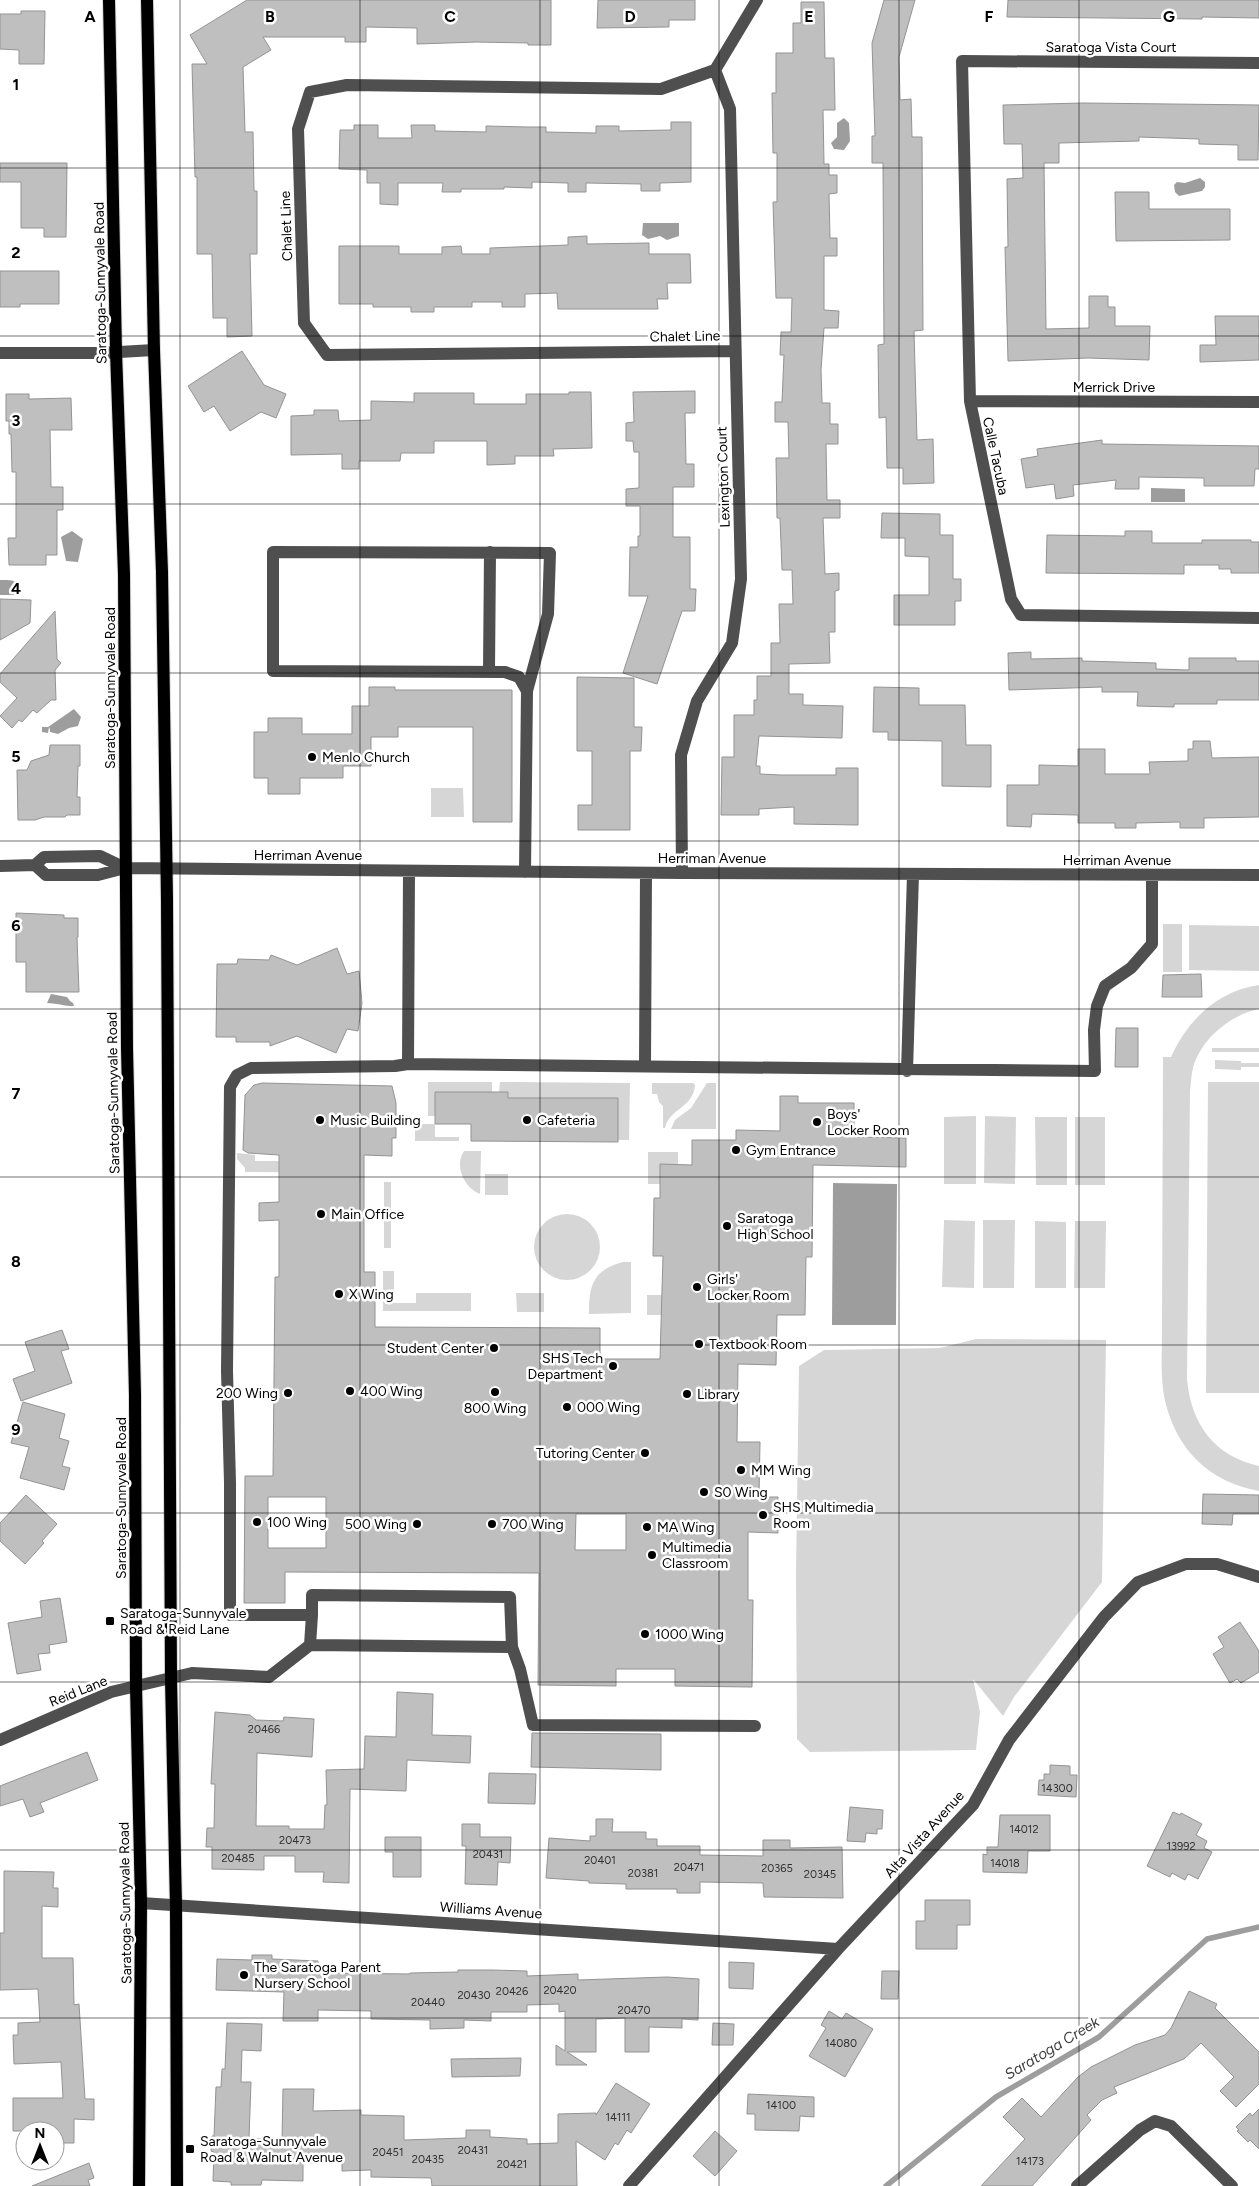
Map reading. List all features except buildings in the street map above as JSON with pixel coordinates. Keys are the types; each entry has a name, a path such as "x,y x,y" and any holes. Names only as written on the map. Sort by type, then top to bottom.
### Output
{"main road":[{"name":"Saratoga-Sunnyvale Road","path":"109,0 116,352 124,574 127,1048 136,1395 136,1686 142,1903 140,2186"},
{"path":"147,0 154,350 162,572 166,868 171,1679 176,1906 177,2186"}],"street":[{"path":"715,70 757,0"},
{"name":"Saratoga Vista Court","path":"962,61 1259,63"},
{"name":"Calle Tacuba","path":"962,61 970,401 1011,599 1022,615 1259,618"},
{"name":"Chalet Line","path":"715,70 661,89 347,85 310,92 298,129 304,323 327,355 734,351"},
{"name":"Lexington Court","path":"682,873 681,755 697,702 732,644 741,579 734,351 730,109 715,70"},
{"path":"0,353 154,350"},
{"name":"Merrick Drive","path":"970,401 1259,402"},
{"path":"526,872 528,691 548,614 550,553 273,552 273,671 505,672 519,677 528,691"},
{"path":"489,671 490,552"},
{"path":"0,866 35,864 44,857 100,856 125,868"},
{"path":"35,864 46,876 98,875 125,868"},
{"name":"Herriman Avenue","path":"125,868 646,873 1259,875"},
{"path":"408,1064 409,871"},
{"path":"645,1066 646,873"},
{"path":"907,1071 913,874"},
{"path":"312,1615 230,1615 228,1371 230,1087 237,1075 251,1068 395,1066 408,1064 1095,1072 1094,1030 1097,1006 1105,986 1131,968 1152,944 1152,875"},
{"name":"Alta Vista Avenue","path":"629,2186 838,1949 973,1805 1009,1740 1104,1617 1138,1582 1186,1564 1217,1564 1259,1577"},
{"path":"512,1647 310,1645 312,1594 510,1597 512,1647 520,1668 533,1725 755,1726"},
{"name":"Reid Lane","path":"0,1740 111,1692 136,1686 199,1672 269,1677 310,1645"},
{"name":"Williams Avenue","path":"142,1903 838,1949"},
{"path":"1077,2186 1140,2130 1155,2121 1171,2126 1232,2186"}],"shaded area":[{"path":"844,118 849,123 850,141 844,150 834,149 831,143 837,137 837,123"},
{"path":"1200,178 1205,182 1205,187 1202,191 1179,196 1175,192 1174,185 1177,182 1185,183"},
{"path":"643,223 679,223 679,236 667,240 660,236 648,239 642,235"},
{"path":"1151,488 1185,489 1185,502 1151,502"},
{"path":"72,531 83,539 78,562 66,561 61,537"},
{"path":"0,580 16,582 20,592 15,595 0,595"},
{"path":"74,709 81,717 78,726 58,734 50,732 49,727 48,733 42,732 42,727 48,727"},
{"path":"431,788 463,788 464,817 431,817"},
{"path":"1163,924 1182,924 1182,972 1163,972"},
{"path":"1189,925 1259,926 1259,971 1189,970"},
{"path":"1259,985 1259,1009 1238,1017 1218,1030 1203,1047 1192,1071 1190,1091 1187,1379 1189,1395 1194,1410 1208,1436 1229,1455 1259,1466 1259,1491 1241,1487 1225,1480 1210,1471 1187,1449 1170,1419 1162,1384 1162,1366 1163,1057 1171,1057 1186,1031 1206,1009 1230,994 1244,988"},
{"path":"51,994 67,997 74,1006 47,1003"},
{"path":"1212,1048 1259,1048 1259,1052 1212,1052"},
{"path":"1215,1060 1259,1063 1259,1067 1241,1067 1241,1070 1215,1069"},
{"path":"428,1082 492,1082 492,1092 435,1116 428,1116"},
{"path":"500,1082 630,1083 629,1140 618,1140 618,1098 508,1098 508,1092 499,1092"},
{"path":"1208,1082 1259,1082 1259,1393 1206,1393"},
{"path":"652,1083 693,1083 695,1085 694,1092 690,1098 671,1116 665,1128 663,1128 663,1106 659,1102 657,1094 652,1094"},
{"path":"707,1083 716,1083 716,1129 671,1129 675,1120 691,1108"},
{"path":"976,1116 976,1184 944,1184 944,1117"},
{"path":"985,1116 1016,1117 1015,1184 984,1183"},
{"path":"1035,1117 1067,1117 1067,1185 1036,1185"},
{"path":"1075,1117 1105,1117 1105,1185 1075,1185"},
{"path":"415,1124 435,1124 435,1137 459,1137 459,1141 415,1141"},
{"path":"464,1151 481,1151 480,1194 469,1187 462,1176 460,1163"},
{"path":"648,1152 678,1152 678,1165 660,1165 660,1184 648,1184"},
{"path":"237,1153 255,1155 255,1161 325,1161 361,1173 245,1172 245,1168 237,1159"},
{"path":"485,1174 508,1174 508,1195 485,1195"},
{"path":"384,1182 391,1182 391,1248 384,1248"},
{"path":"833,1183 897,1184 896,1325 832,1325"},
{"path":"567,1214 580,1217 590,1224 597,1234 600,1247 597,1260 590,1270 580,1277 567,1280 554,1277 544,1270 537,1260 534,1247 537,1234 544,1224 554,1217"},
{"path":"944,1220 975,1221 974,1288 942,1287"},
{"path":"983,1220 1015,1220 1014,1288 983,1288"},
{"path":"1035,1221 1066,1222 1066,1288 1035,1288"},
{"path":"1075,1221 1106,1221 1105,1288 1074,1288"},
{"path":"623,1262 631,1262 631,1313 589,1314 590,1295 595,1280 605,1269"},
{"path":"383,1271 394,1271 394,1303 416,1303 416,1293 471,1293 471,1311 383,1311"},
{"path":"516,1293 544,1293 544,1312 517,1312"},
{"path":"647,1295 663,1295 730,1315 647,1315"},
{"path":"976,1339 1106,1340 1102,1582 1014,1697 1003,1716 973,1679 980,1712 976,1750 810,1752 797,1739 796,1573 799,1366 824,1350 940,1348"}],"waterway":[{"name":"Saratoga Creek","path":"886,2186 996,2097 1099,2037 1207,1939 1259,1927"}],"place":[{"name":"Menlo Church","path":"312,757"},
{"name":"Music Building","path":"320,1120"},
{"name":"Cafeteria","path":"527,1120"},
{"name":"Boys' Locker Room","path":"817,1122"},
{"name":"Gym Entrance","path":"736,1150"},
{"name":"Main Office","path":"321,1214"},
{"name":"Saratoga High School","path":"727,1226"},
{"name":"Girls' Locker Room","path":"697,1287"},
{"name":"X Wing","path":"339,1294"},
{"name":"Textbook Room","path":"699,1344"},
{"name":"Student Center","path":"494,1348"},
{"name":"SHS Tech Department","path":"613,1366"},
{"name":"400 Wing","path":"350,1391"},
{"name":"800 Wing","path":"495,1392"},
{"name":"200 Wing","path":"288,1393"},
{"name":"Library","path":"687,1394"},
{"name":"000 Wing","path":"567,1407"},
{"name":"Tutoring Center","path":"645,1453"},
{"name":"MM Wing","path":"741,1470"},
{"name":"S0 Wing","path":"704,1492"},
{"name":"SHS Multimedia Room","path":"763,1515"},
{"name":"100 Wing","path":"257,1522"},
{"name":"500 Wing","path":"417,1524"},
{"name":"700 Wing","path":"492,1524"},
{"name":"MA Wing","path":"647,1527"},
{"name":"Multimedia Classroom","path":"652,1555"},
{"name":"Saratoga-Sunnyvale Road & Reid Lane","path":"110,1621"},
{"name":"1000 Wing","path":"645,1634"},
{"name":"The Saratoga Parent Nursery School","path":"244,1975"},
{"name":"Saratoga-Sunnyvale Road & Walnut Avenue","path":"190,2149"}]}
